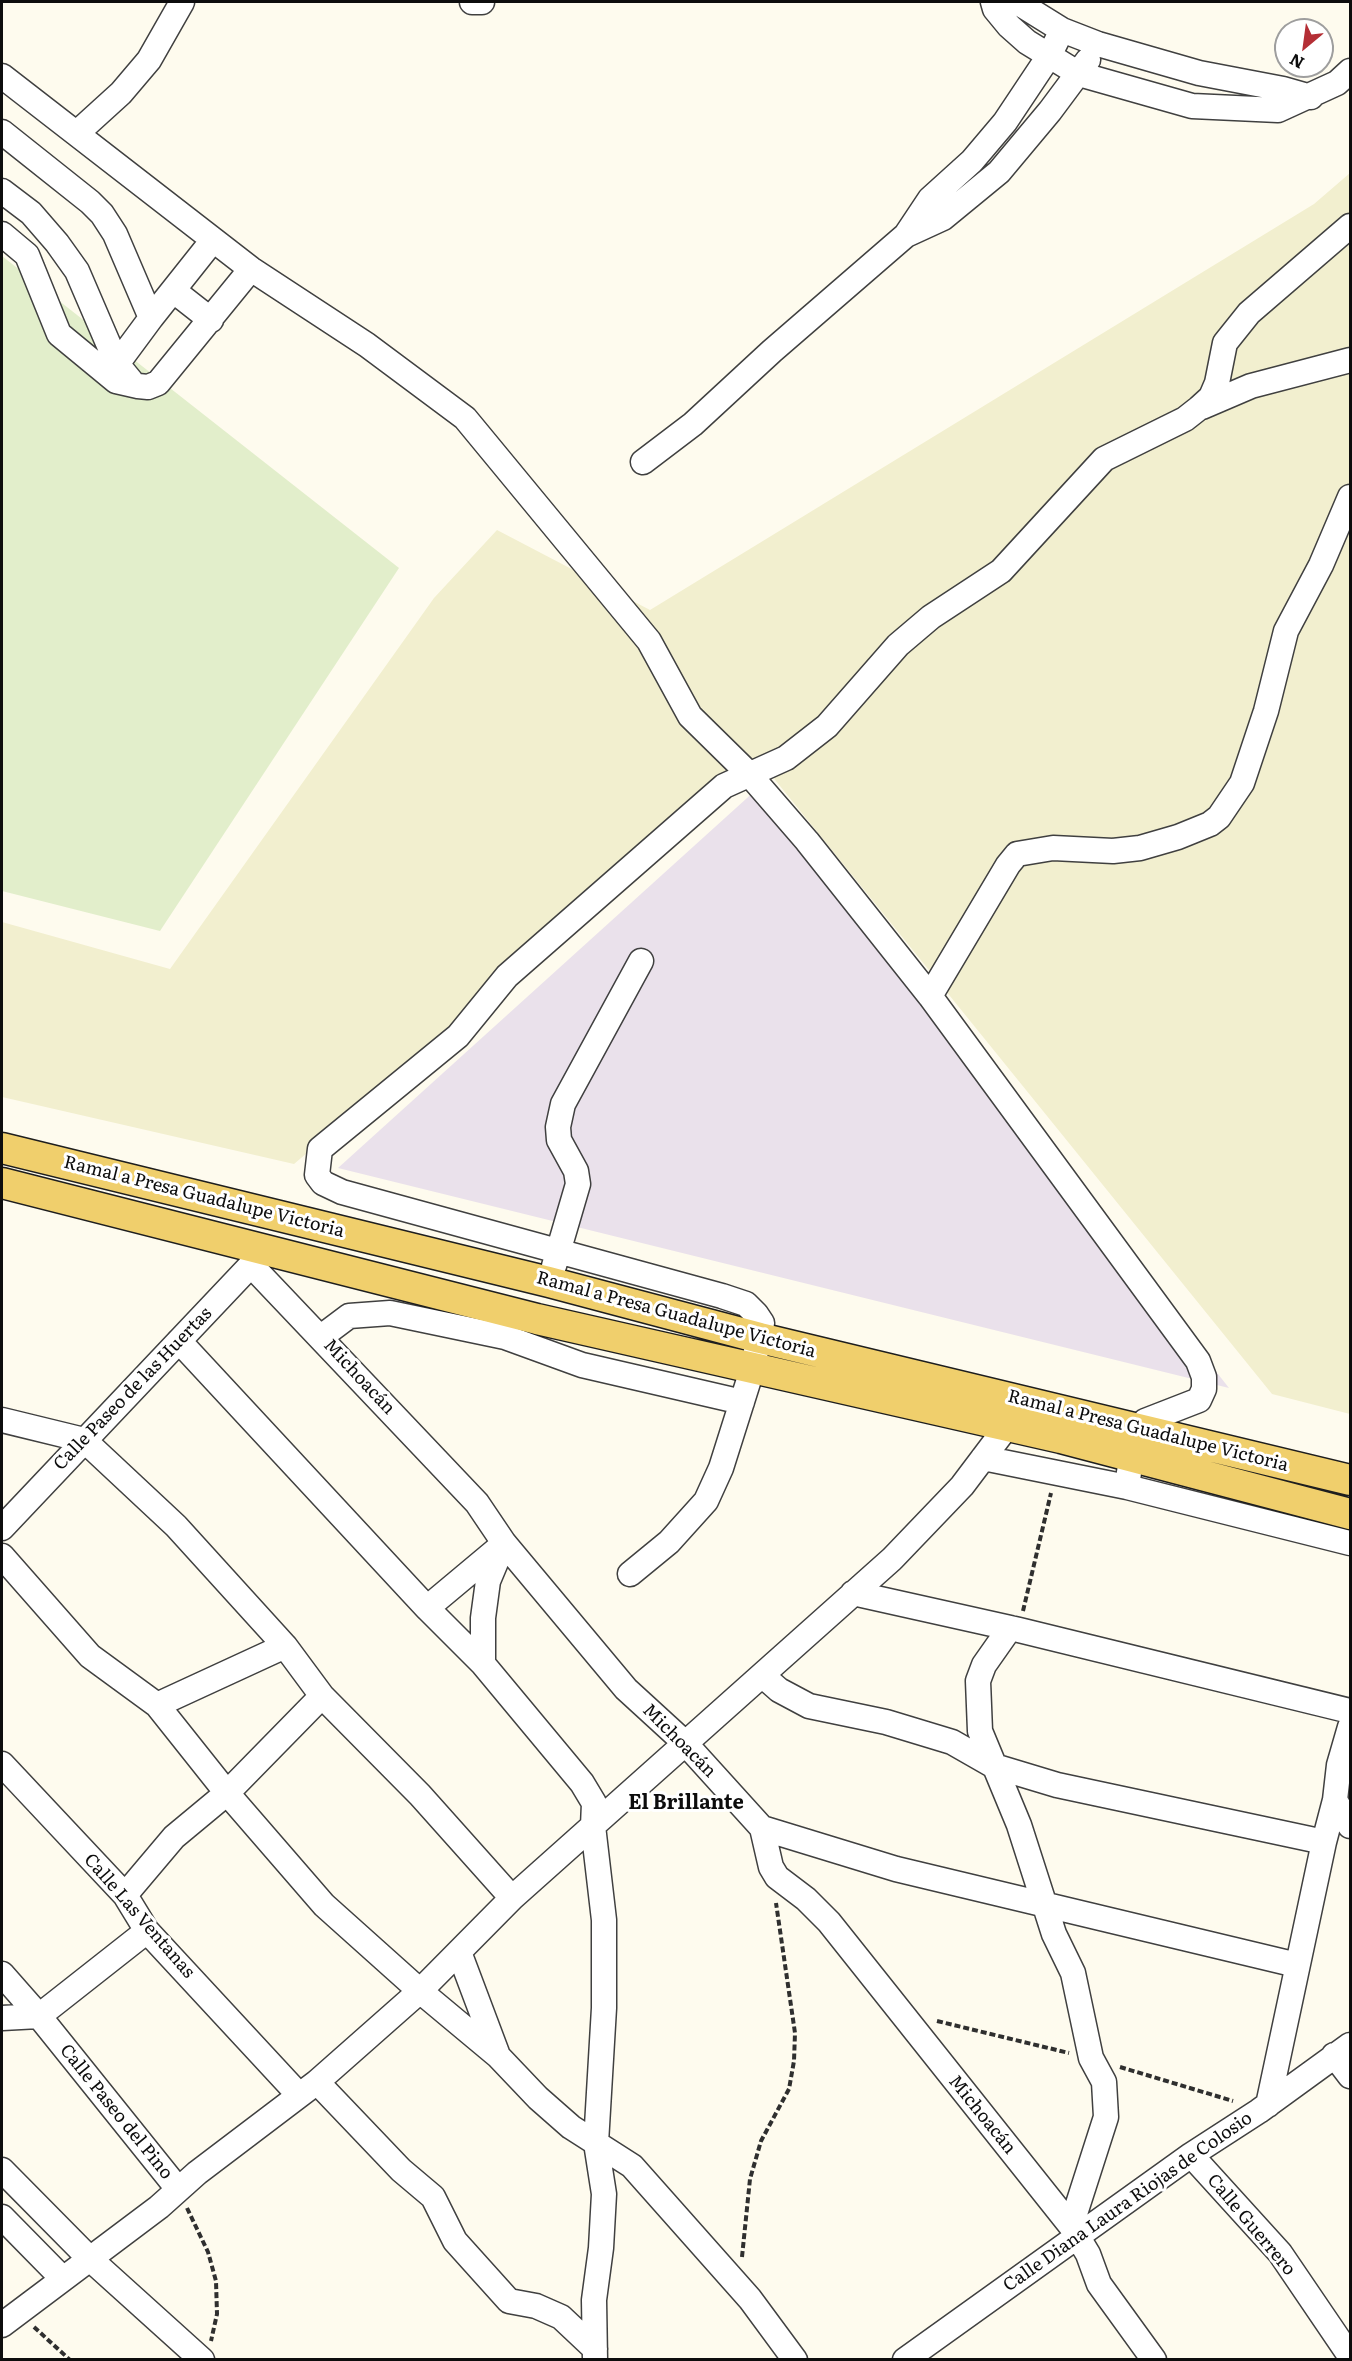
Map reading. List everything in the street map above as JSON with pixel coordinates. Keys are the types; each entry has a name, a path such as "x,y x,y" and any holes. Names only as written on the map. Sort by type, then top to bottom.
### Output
{"main road":[{"name":"Ramal a Presa Guadalupe Victoria","path":"2,1148 549,1282 760,1338 1350,1480"},
{"name":"Ramal a Presa Guadalupe Victoria","path":"2,1183 256,1256 752,1370 1008,1425 1350,1514"}],"street":[{"path":"77,134 121,93 149,60 180,2"},
{"path":"472,2 482,2"},
{"path":"1001,4 1098,44 1199,73 1283,89 1311,97"},
{"path":"1001,4 1009,26 1048,56 1079,74 1192,106 1278,110 1311,97 1337,83 1350,71"},
{"path":"642,462 693,424 772,351 906,235 930,200 972,161 1005,122 1062,30"},
{"path":"906,235 943,218 999,172 1079,74 1098,44"},
{"path":"2,76 251,269 367,345 465,418 649,641 690,717 749,774 807,841 930,996 1198,1361 1204,1377 1204,1389 1199,1400 1145,1421 1139,1428 1131,1458 1127,1487"},
{"path":"2,132 102,214 115,234 151,318"},
{"path":"2,191 31,213 77,271 117,364 138,386"},
{"path":"630,1574 669,1542 706,1501 721,1468 742,1402 752,1370 762,1323 746,1304 342,1192 323,1183 317,1175 320,1149 458,1035 507,976 724,786 786,758 827,726 898,645 931,617 1001,571 1104,459 1185,419 1200,408 1211,397 1217,383 1225,343 1249,313 1350,226"},
{"path":"2,234 27,255 59,334 116,381 138,386 148,387 158,382 251,269"},
{"path":"117,364 213,240"},
{"path":"174,291 211,320"},
{"path":"1200,408 1251,386 1350,360"},
{"path":"930,996 1008,865 1017,854 1053,848 1113,851 1140,848 1210,824 1227,808 1242,783 1255,746 1286,631 1321,565 1350,497"},
{"path":"549,1282 578,1184 576,1171 560,1140 558,1127 563,1104 641,962"},
{"name":"Michoacán","path":"256,1256 321,1337 477,1503 504,1543 626,1689 685,1743 762,1828 771,1867 777,1876 829,1922 1075,2232 1088,2254 1099,2284 1154,2360"},
{"name":"Calle Paseo de las Huertas","path":"2,1528 256,1256"},
{"path":"321,1337 349,1316 390,1313 506,1337 582,1365 742,1402"},
{"path":"179,1341 427,1608 483,1664 582,1783 594,1803 593,1826 604,1920 604,2008 596,2143 604,2194 601,2248 594,2300 595,2354"},
{"path":"2,1420 84,1440 176,1526 285,1646 322,1696 420,1795 512,1898"},
{"name":"Calle Paseo del Pino","path":"2,1974 39,2016 178,2188 308,2089 420,1991 512,1898 853,1593 926,1525 1008,1425"},
{"path":"983,1458 1127,1487 1350,1543"},
{"path":"427,1608 504,1543"},
{"path":"483,1664 483,1618 488,1581 504,1543"},
{"path":"2,1556 90,1656 157,1705 227,1793 324,1905 420,1991 498,2056 554,2113 632,2166 738,2286 784,2342 795,2360"},
{"path":"853,1593 1014,1629 1350,1710"},
{"path":"1014,1629 984,1665 978,1681 980,1731 1019,1825 1054,1934 1073,1973 1091,2058 1104,2082 1106,2117 1075,2232"},
{"path":"157,1705 285,1646"},
{"path":"762,1675 794,1700 809,1706 886,1722 952,1742 994,1766 1057,1785 1324,1842"},
{"path":"125,1895 174,1837 227,1793 322,1696"},
{"path":"1268,2105 1335,1800 1339,1765 1350,1727"},
{"name":"Calle Las Ventanas","path":"2,1764 125,1895 147,1931 308,2089 433,2197 455,2241 509,2301 536,2306 561,2317 595,2354"},
{"path":"1335,1800 1350,1826"},
{"path":"762,1828 896,1869 1297,1965"},
{"path":"2,2018 39,2016 147,1931"},
{"path":"459,1952 498,2056"},
{"path":"1342,2050 1350,2076"},
{"name":"Calle Diana Laura Riojas de Colosio","path":"905,2360 1075,2232 1268,2105 1342,2050"},
{"name":"Calle Guerrero","path":"1191,2155 1280,2253 1350,2356"},
{"path":"2,2170 89,2258 206,2354"},
{"path":"2,2325 159,2207 178,2188"},
{"path":"2,2217 62,2278"}],"path":[{"path":"1014,1629 1056,1472"},
{"path":"738,2286 750,2179 761,2141 789,2089 794,2061 795,2033 771,1867"},
{"path":"178,2188 208,2252 216,2281 217,2314 206,2354"}],"shaded area":[{"path":"1350,173 1350,1414 1272,1394 763,765 294,1164 2,1097 2,922 170,969 434,598 497,530 650,610 1314,204"},
{"path":"757,789 1229,1388 338,1168"}],"green space":[{"path":"2,256 399,568 160,931 2,891"}],"district":[{"name":"El Brillante","path":"686,1803"}]}
